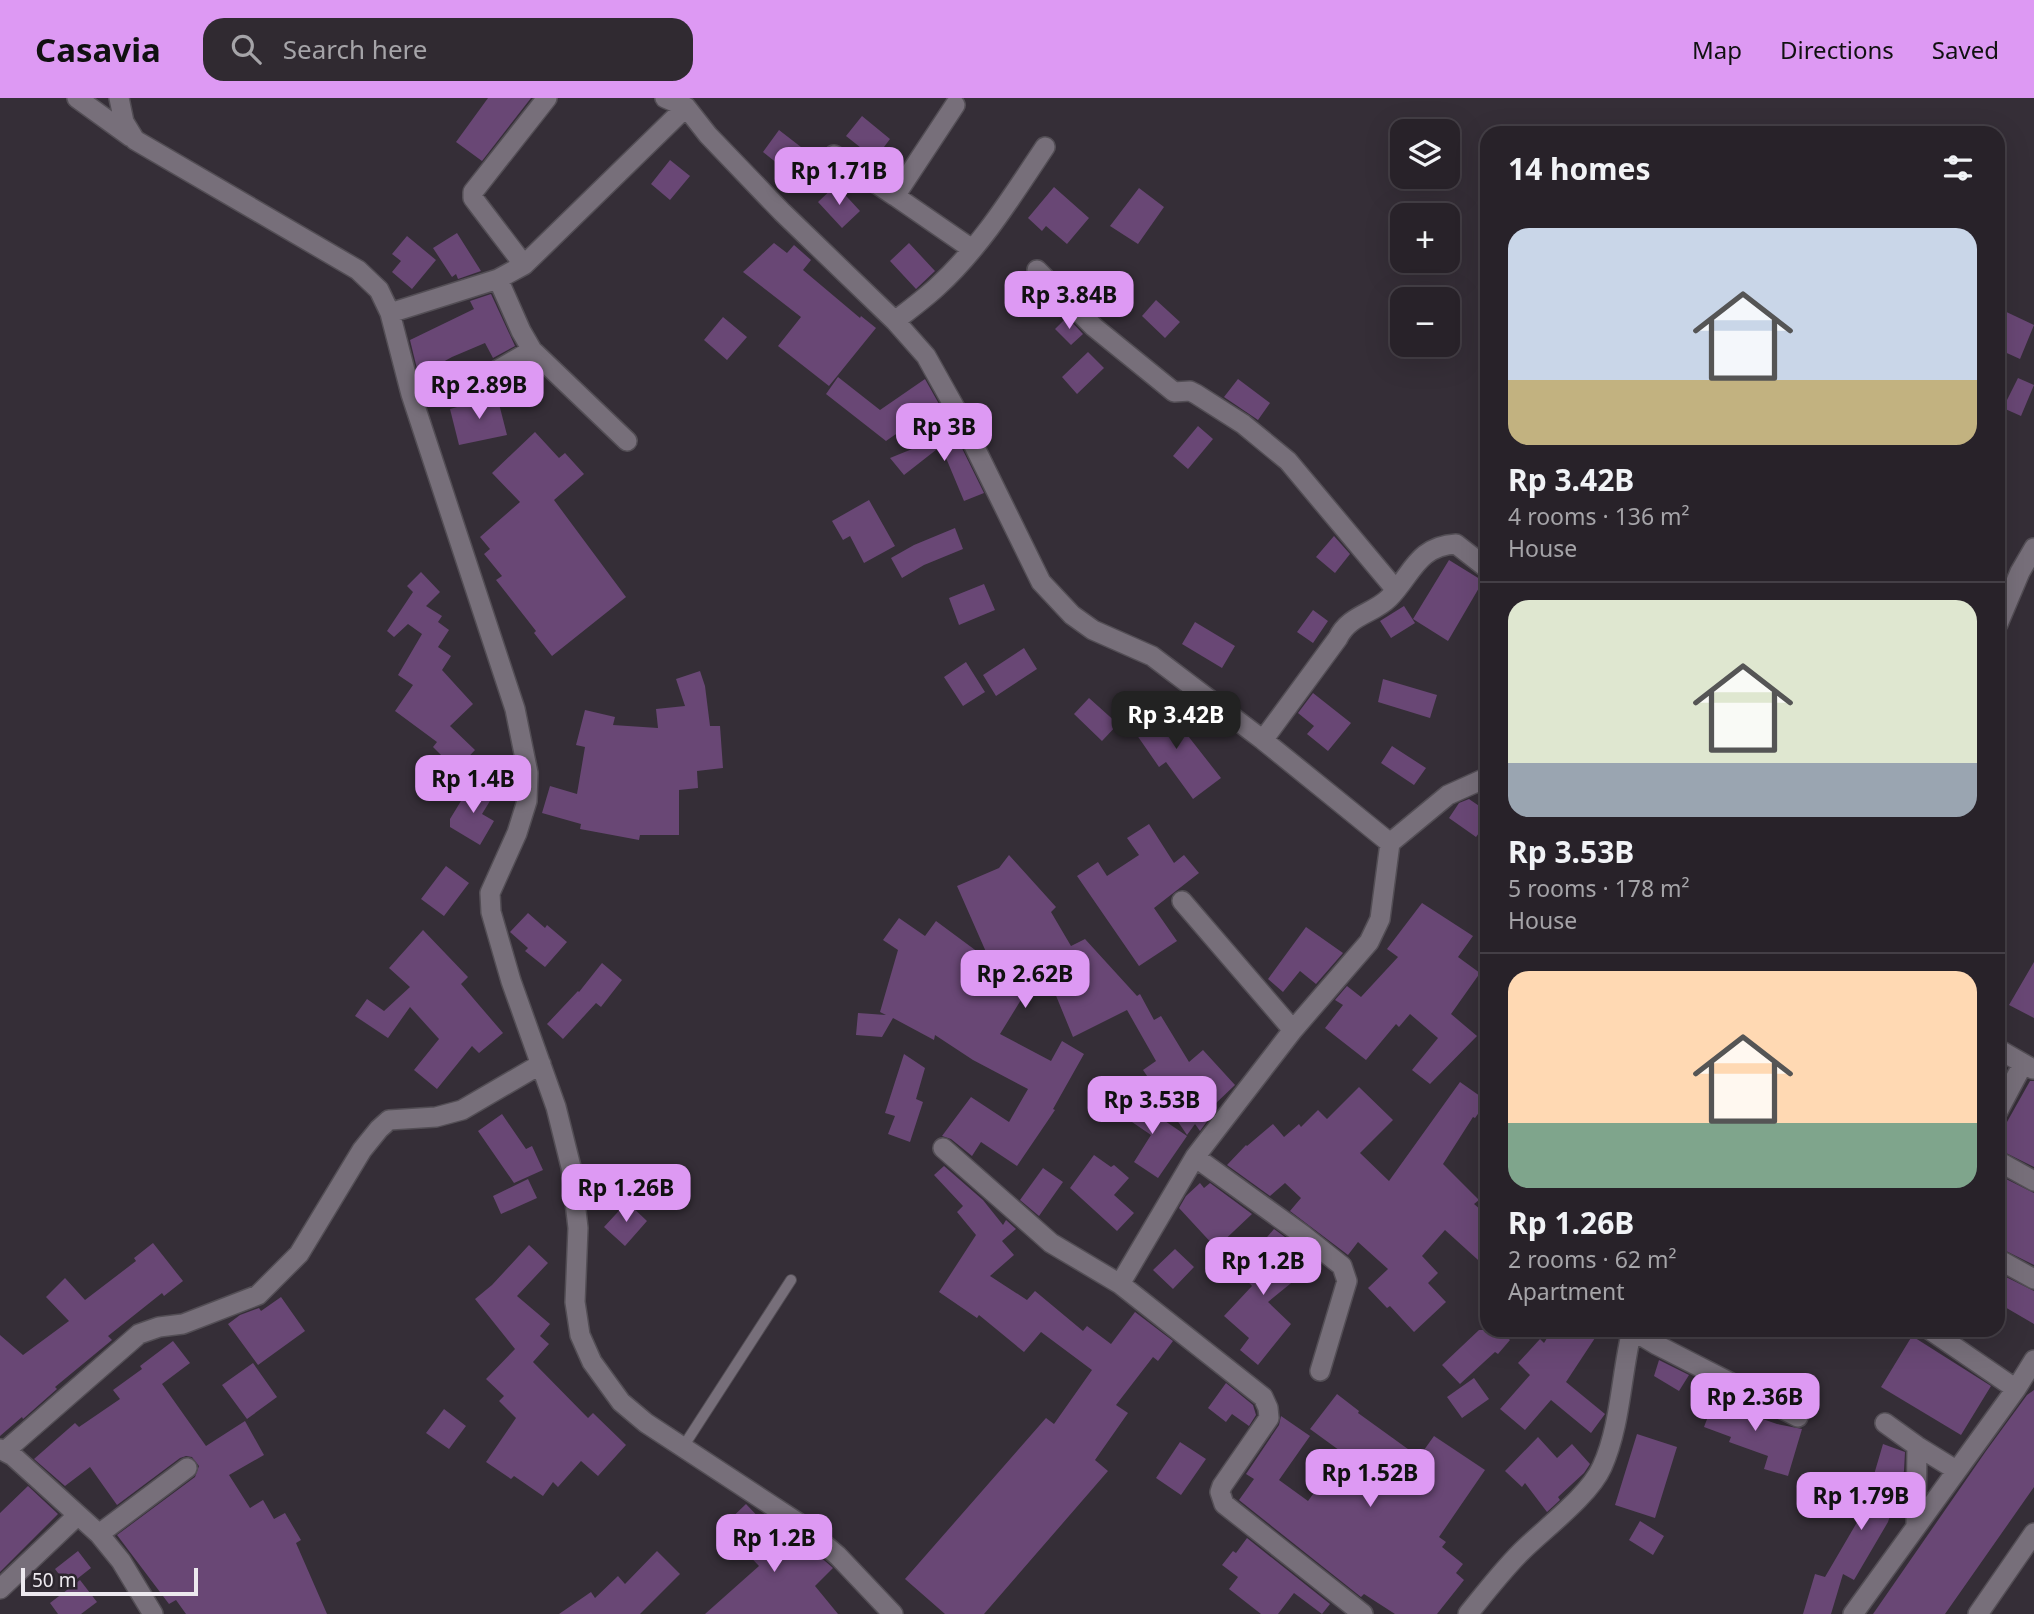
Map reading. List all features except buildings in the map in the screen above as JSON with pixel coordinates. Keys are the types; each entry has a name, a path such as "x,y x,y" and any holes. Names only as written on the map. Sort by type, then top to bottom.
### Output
{"street":[{"path":"78,98 135,140 358,270 379,290 390,313 411,394 515,709 528,773 527,801 517,833 490,893 491,912 556,1107 571,1167 578,1228 575,1302 580,1335 592,1362 621,1402 646,1423 800,1524 838,1556 893,1614"},
{"path":"119,98 124,122 135,140"},
{"path":"524,265 479,206 473,192 547,98"},
{"path":"665,98 686,107 708,135 782,212 895,321 926,356 1041,582 1072,615 1093,631 1152,656 1264,740 1390,843"},
{"path":"895,196 954,106"},
{"path":"390,313 498,279 524,265 686,107"},
{"path":"895,321 938,286 972,249 1045,147"},
{"path":"834,155 972,249"},
{"path":"1037,270 1094,327 1174,393 1190,391 1196,394 1243,424 1278,452 1396,590"},
{"path":"498,279 532,350 627,441"},
{"path":"411,394 489,375 532,350"},
{"path":"1264,740 1344,626 1382,603 1396,590 1414,563 1436,548 1456,544 1480,563"},
{"path":"2005,607 2034,548"},
{"path":"1119,1284 1195,1157 1293,1030 1369,942 1380,919 1390,843 1448,795 1480,781"},
{"path":"1182,901 1293,1030"},
{"path":"2005,1053 2029,1067 2005,1101"},
{"path":"153,1614 121,1561 99,1534 3,1450 139,1334 159,1327 183,1324 258,1295 299,1254 362,1150 389,1121 436,1117 463,1111 541,1064"},
{"path":"943,1148 1051,1243 1119,1284 1263,1397 1269,1418 1222,1486 1220,1492 1224,1504 1363,1614"},
{"path":"1195,1157 1342,1266 1348,1281 1320,1371"},
{"path":"2005,1165 2034,1181"},
{"path":"2005,1263 2034,1279"},
{"path":"1468,1614 1518,1555 1592,1484 1602,1469 1612,1437 1628,1337"},
{"path":"1640,1337 1798,1417"},
{"path":"1940,1337 2016,1389"},
{"path":"1853,1614 2016,1389 2034,1360"},
{"path":"1885,1423 1956,1470"},
{"path":"1916,1524 1917,1446"},
{"path":"99,1534 187,1468"},
{"path":"0,1589 78,1515"},
{"path":"1978,1614 2034,1533"}],"lane":[{"path":"683,1447 791,1280"}]}
